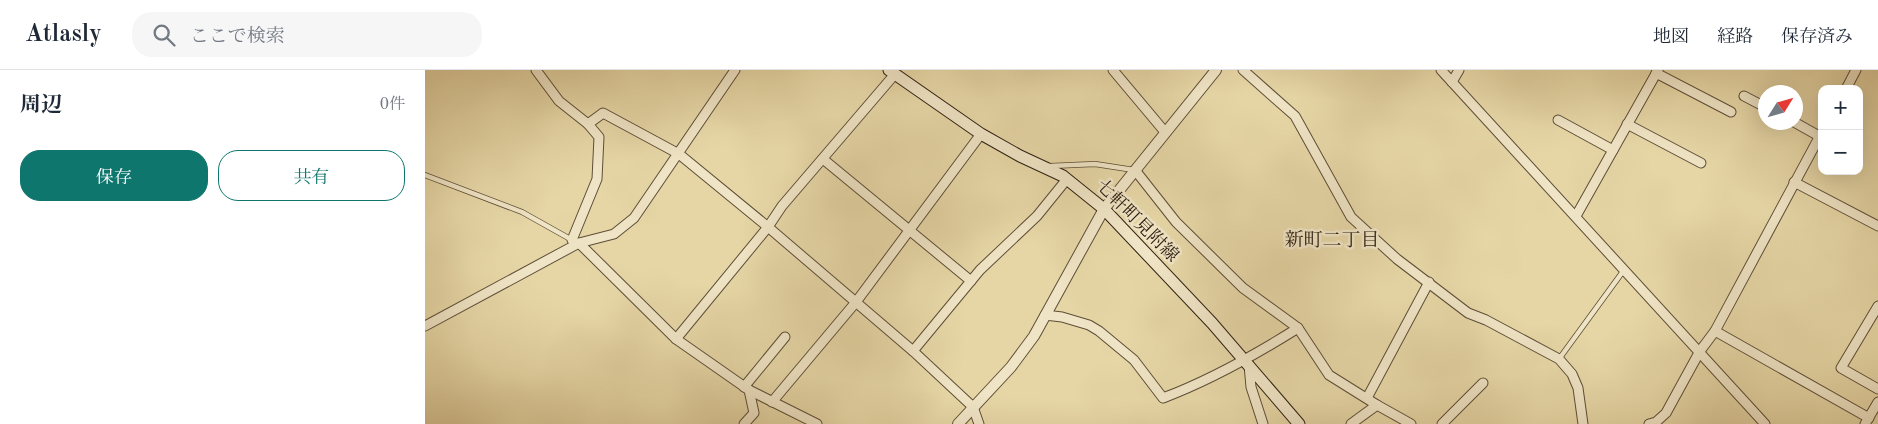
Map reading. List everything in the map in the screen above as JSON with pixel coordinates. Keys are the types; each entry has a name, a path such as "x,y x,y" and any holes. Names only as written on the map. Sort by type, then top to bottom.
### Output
{"main road":[{"name":"七軒町見附線","path":"892,72 981,134 1067,179 1105,209 1247,363 1299,424"}],"street":[{"path":"537,70 559,101 587,124 599,137 597,179 575,242"},
{"path":"425,326 575,242 614,234 634,218 735,70"},
{"path":"1113,70 1165,132"},
{"path":"958,424 1011,367 1033,336 1105,209 1216,70"},
{"path":"1243,70 1295,116 1351,217 1397,259 1468,313 1486,320 1559,359 1573,374 1578,388 1583,424"},
{"path":"1441,70 1765,424"},
{"path":"1452,82 1459,70"},
{"path":"1848,85 1856,70"},
{"path":"1576,216 1657,71 1731,112"},
{"path":"676,339 892,72"},
{"path":"1744,96 1758,103"},
{"path":"587,124 603,113 679,154 913,351 973,407 979,424"},
{"path":"1558,120 1613,150"},
{"path":"1627,124 1701,163"},
{"path":"1803,126 1818,133"},
{"path":"772,402 856,302 981,134"},
{"path":"1649,424 1656,422 1666,413 1700,352 1715,331 1818,139"},
{"path":"823,158 971,281"},
{"path":"1135,170 1176,222 1243,288 1298,328 1329,375 1411,424"},
{"path":"913,351 980,270 1037,216 1067,179"},
{"path":"1794,182 1878,226"},
{"path":"575,242 676,339 747,389 817,424"},
{"path":"1367,398 1429,282"},
{"path":"1878,306 1841,368 1878,389"},
{"path":"1045,315 1062,317 1089,325 1099,331 1134,360 1163,398 1189,389 1247,363 1298,328"},
{"path":"1715,331 1867,421 1878,402"},
{"path":"747,389 785,337"},
{"path":"1247,363 1251,387 1263,424"},
{"path":"1442,424 1483,383"},
{"path":"744,424 754,413 747,389"},
{"path":"1351,424 1377,405"}],"lane":[{"path":"1043,166 1095,164 1135,170"},
{"path":"425,175 522,212 575,242"},
{"path":"1559,359 1624,269"}],"district":[{"name":"新町二丁目","path":"1332,241"}]}
